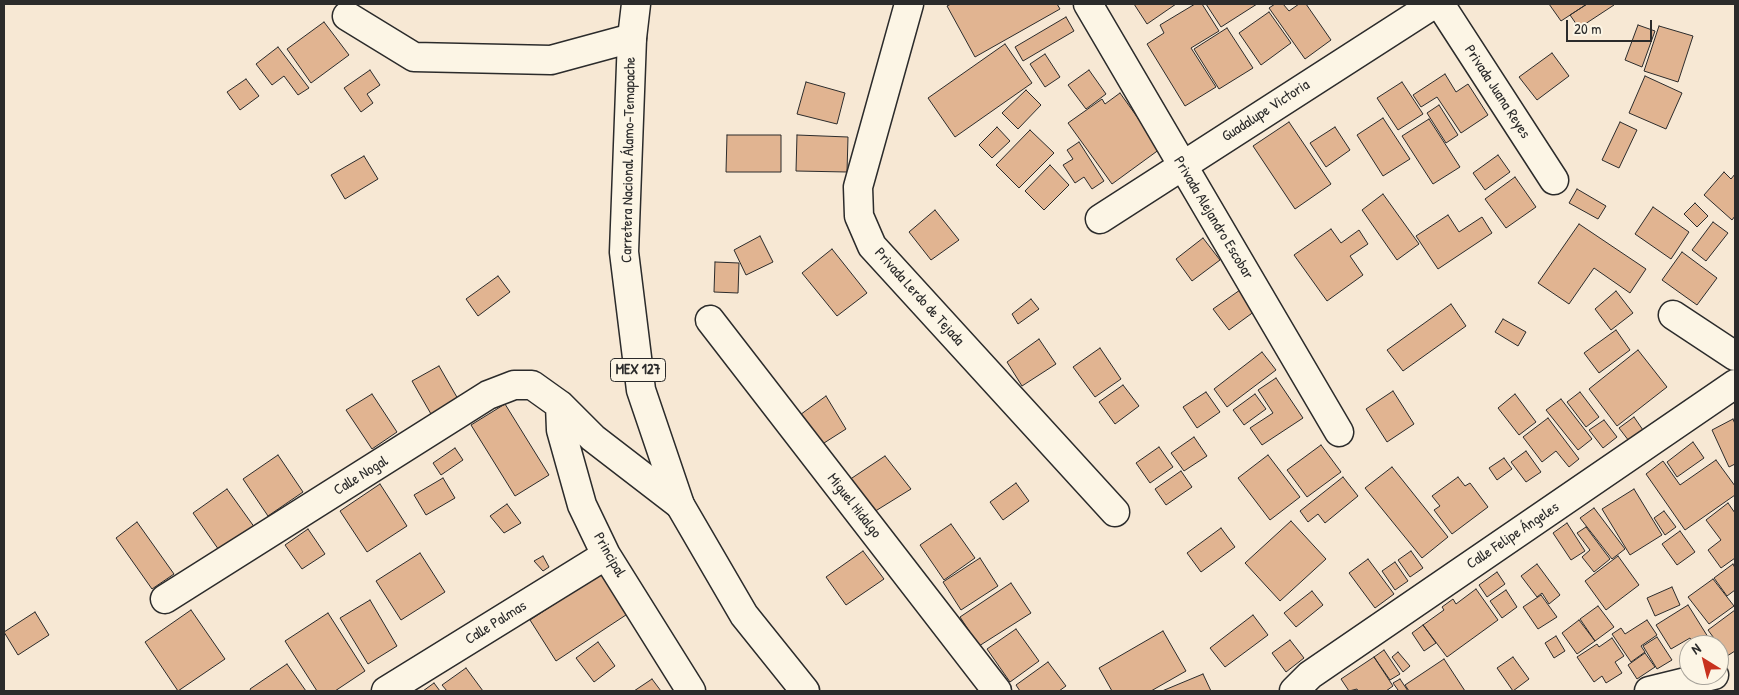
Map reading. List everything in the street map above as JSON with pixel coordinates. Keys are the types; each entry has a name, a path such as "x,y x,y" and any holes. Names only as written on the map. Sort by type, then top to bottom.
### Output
{"street":[{"name":"Carretera Nacional Álamo-Temapache","path":"636,4 632,38 624,252 641,390 680,505 744,615 805,691"},
{"name":"Privada Lerdo de Tejada","path":"909,4 858,188 858,216 872,246 1115,512"},
{"name":"Privada Alejandro Escobar","path":"1088,4 1339,432"},
{"name":"Guadalupe Victoria","path":"1100,219 1434,4"},
{"name":"Privada Juana Reyes","path":"1440,4 1554,180"},
{"path":"346,16 414,57 550,60 632,38"},
{"path":"1673,315 1735,356"},
{"name":"Miguel Hidalgo","path":"710,320 997,691"},
{"name":"Calle Felipe Ángeles","path":"1294,691 1310,675 1735,384"},
{"name":"Calle Nogal","path":"165,599 488,395 514,385 532,385 560,405 592,438 680,505"},
{"name":"Principal","path":"560,405 561,430 582,505 606,555 691,691"},
{"name":"Calle Palmas","path":"386,691 606,555"},
{"path":"1649,691 1679,684"}],"building":[{"path":"951,4 1057,4 1060,9 975,57 947,6"},
{"path":"1134,4 1176,4 1147,24"},
{"path":"1195,4 1202,4 1219,31 1191,48 1216,87 1185,106 1147,44 1164,33 1160,25"},
{"path":"1206,4 1257,4 1221,27"},
{"path":"1275,4 1283,4 1289,11 1299,4 1306,4 1331,40 1305,59 1269,8"},
{"path":"1549,4 1587,4 1561,21"},
{"path":"1587,4 1614,5 1579,28 1570,15"},
{"path":"1269,12 1291,43 1261,65 1239,33"},
{"path":"1066,17 1074,31 1023,61 1015,47"},
{"path":"324,22 349,55 311,83 287,49"},
{"path":"1638,25 1655,31 1642,67 1625,60"},
{"path":"1659,26 1693,36 1678,82 1644,71"},
{"path":"1227,28 1253,68 1219,89 1194,49"},
{"path":"1005,44 1032,83 955,137 928,98"},
{"path":"278,47 309,88 298,95 284,76 272,85 256,64"},
{"path":"1552,53 1569,76 1537,100 1519,77"},
{"path":"1045,54 1060,77 1045,87 1030,64"},
{"path":"370,70 380,85 367,94 373,103 361,112 344,88"},
{"path":"1089,70 1106,94 1086,109 1068,85"},
{"path":"1445,74 1456,92 1468,84 1488,115 1461,133 1437,97 1421,107 1413,95"},
{"path":"1645,76 1682,93 1666,129 1629,113"},
{"path":"246,79 259,96 240,110 227,92"},
{"path":"806,82 845,93 837,124 797,114"},
{"path":"1402,82 1423,114 1398,130 1377,98"},
{"path":"1026,90 1041,105 1018,129 1002,113"},
{"path":"1120,93 1160,149 1112,184 1068,123 1102,99 1105,104"},
{"path":"1439,105 1458,135 1446,143 1427,113"},
{"path":"1383,118 1410,159 1383,176 1357,135"},
{"path":"1429,119 1460,167 1433,184 1402,136"},
{"path":"1289,122 1331,184 1295,209 1253,146"},
{"path":"1620,122 1637,130 1619,168 1602,160"},
{"path":"997,127 1010,141 992,158 979,145"},
{"path":"1335,127 1350,150 1326,167 1310,143"},
{"path":"1030,130 1054,153 1019,188 996,165"},
{"path":"727,135 781,135 781,172 726,172"},
{"path":"797,135 848,137 847,172 796,171"},
{"path":"1079,142 1104,181 1092,189 1084,177 1075,183 1063,165 1073,159 1067,150"},
{"path":"1498,155 1510,172 1485,190 1473,173"},
{"path":"364,156 378,179 345,199 331,175"},
{"path":"1050,165 1069,185 1044,210 1025,191"},
{"path":"1724,172 1731,179 1735,174 1735,216 1732,220 1704,195"},
{"path":"1515,177 1536,207 1506,228 1485,199"},
{"path":"1577,189 1606,206 1598,219 1569,203"},
{"path":"1383,194 1419,244 1397,260 1362,210"},
{"path":"1695,203 1708,216 1697,227 1684,214"},
{"path":"1653,207 1689,232 1671,259 1635,234"},
{"path":"935,210 959,240 931,260 909,232"},
{"path":"1448,215 1459,232 1482,217 1492,233 1438,269 1416,236"},
{"path":"1713,222 1728,233 1706,261 1692,250"},
{"path":"1579,224 1646,269 1630,293 1594,268 1569,304 1538,283"},
{"path":"1331,229 1341,243 1359,230 1368,244 1350,256 1363,275 1327,301 1294,255"},
{"path":"760,236 773,262 746,275 734,250"},
{"path":"1203,238 1220,260 1192,281 1176,259"},
{"path":"832,249 867,293 837,316 802,273"},
{"path":"1682,252 1717,278 1697,305 1662,280"},
{"path":"715,262 739,263 738,293 714,292"},
{"path":"498,276 510,292 478,316 466,299"},
{"path":"1240,290 1255,311 1229,330 1213,309"},
{"path":"1616,291 1633,313 1611,330 1595,309"},
{"path":"1031,299 1039,309 1018,324 1012,314"},
{"path":"1451,304 1466,326 1403,371 1387,350"},
{"path":"1503,319 1526,332 1518,346 1495,332"},
{"path":"1616,330 1630,350 1599,373 1584,353"},
{"path":"1039,339 1056,364 1022,386 1007,362"},
{"path":"1100,348 1121,379 1095,397 1073,367"},
{"path":"1638,350 1667,387 1617,426 1589,389"},
{"path":"1262,352 1276,370 1227,407 1214,389"},
{"path":"439,366 458,399 431,414 412,381"},
{"path":"1276,378 1303,418 1262,445 1250,428 1273,413 1258,390"},
{"path":"1123,385 1139,406 1115,424 1099,402"},
{"path":"1393,391 1414,424 1387,442 1366,409"},
{"path":"1206,392 1220,412 1197,428 1183,407"},
{"path":"1580,392 1599,417 1586,427 1567,402"},
{"path":"372,394 397,432 372,449 346,410"},
{"path":"1255,394 1266,409 1244,425 1233,410"},
{"path":"1515,394 1536,422 1519,435 1498,408"},
{"path":"826,396 846,429 813,450 793,420"},
{"path":"1561,399 1592,439 1578,450 1546,410"},
{"path":"505,404 549,475 515,496 471,425"},
{"path":"1634,417 1643,430 1629,441 1619,428"},
{"path":"1548,418 1579,459 1569,467 1556,451 1542,462 1523,437"},
{"path":"1733,419 1735,424 1735,464 1729,467 1712,430"},
{"path":"1604,420 1617,437 1603,448 1589,430"},
{"path":"1194,437 1207,456 1184,471 1171,453"},
{"path":"1693,442 1704,458 1677,477 1667,462"},
{"path":"1321,445 1341,472 1307,497 1287,470"},
{"path":"1159,447 1173,467 1150,483 1136,463"},
{"path":"455,448 463,460 441,475 433,463"},
{"path":"1526,451 1541,472 1526,482 1511,462"},
{"path":"278,455 303,492 268,516 243,479"},
{"path":"1268,455 1300,497 1270,520 1238,478"},
{"path":"885,456 911,489 869,515 846,482"},
{"path":"1504,458 1512,469 1497,480 1489,468"},
{"path":"1716,460 1735,486 1735,495 1685,530 1646,474 1663,461 1680,485"},
{"path":"1392,467 1448,537 1422,558 1365,488"},
{"path":"1181,471 1192,487 1166,505 1155,489"},
{"path":"1343,477 1358,496 1325,523 1318,514 1308,522 1300,511"},
{"path":"1458,477 1465,486 1470,483 1488,507 1452,534 1434,510 1440,506 1432,496"},
{"path":"443,478 455,498 426,515 414,495"},
{"path":"1016,483 1029,501 1003,520 990,502"},
{"path":"380,484 407,526 367,552 340,511"},
{"path":"227,489 255,528 221,553 193,513"},
{"path":"1634,489 1662,535 1630,555 1602,509"},
{"path":"1728,503 1735,513 1735,558 1721,568 1708,550 1721,540 1706,520"},
{"path":"507,504 521,523 504,533 490,516"},
{"path":"1594,508 1625,549 1612,559 1580,518"},
{"path":"1664,511 1676,527 1665,535 1654,518"},
{"path":"1291,521 1326,559 1280,601 1245,563"},
{"path":"137,522 174,574 152,589 116,538"},
{"path":"1567,523 1585,551 1571,560 1553,533"},
{"path":"951,524 975,558 944,580 920,545"},
{"path":"1586,527 1610,559 1594,572 1582,557 1590,550 1577,533"},
{"path":"1221,528 1235,547 1201,572 1187,553"},
{"path":"308,529 325,554 302,569 285,545"},
{"path":"1680,531 1695,552 1677,565 1662,544"},
{"path":"863,551 884,579 846,605 826,577"},
{"path":"1411,551 1423,568 1410,577 1398,560"},
{"path":"420,553 445,592 401,620 376,581"},
{"path":"543,556 549,567 543,571 534,561"},
{"path":"1618,556 1639,585 1606,610 1585,581"},
{"path":"980,558 998,586 961,610 943,582"},
{"path":"1368,559 1394,594 1375,608 1349,573"},
{"path":"1395,562 1408,581 1395,590 1382,571"},
{"path":"1537,564 1560,595 1549,604 1542,593 1537,597 1521,576"},
{"path":"1733,564 1735,568 1735,590 1727,596 1714,578"},
{"path":"605,571 632,611 556,661 530,620"},
{"path":"1497,572 1505,584 1487,597 1479,585"},
{"path":"1713,579 1734,606 1709,624 1688,597"},
{"path":"1011,583 1031,613 979,646 960,617"},
{"path":"1672,587 1680,605 1655,616 1647,598"},
{"path":"1476,589 1498,620 1447,657 1423,625 1444,610 1442,607 1453,599 1456,604"},
{"path":"1506,590 1517,607 1502,618 1490,601"},
{"path":"1312,591 1323,605 1296,627 1284,613"},
{"path":"1541,595 1557,617 1538,629 1523,607"},
{"path":"370,600 397,646 368,664 340,618"},
{"path":"1688,605 1707,635 1679,635 1679,644 1671,649 1656,625"},
{"path":"1598,606 1614,627 1595,641 1580,619"},
{"path":"191,610 225,659 178,691 145,642"},
{"path":"1735,610 1735,651 1729,655 1729,635 1712,635 1708,630"},
{"path":"35,612 49,635 18,655 4,632"},
{"path":"328,613 365,671 335,691 317,691 285,641"},
{"path":"1253,615 1268,635 1225,667 1210,648"},
{"path":"1579,620 1595,641 1577,654 1562,633"},
{"path":"1647,620 1657,635 1641,646 1645,652 1631,662 1612,634 1621,628 1625,634"},
{"path":"1423,625 1436,643 1424,651 1412,633"},
{"path":"1016,629 1039,661 1010,682 987,649"},
{"path":"1163,631 1186,671 1151,691 1112,691 1099,668"},
{"path":"1556,636 1565,651 1554,658 1545,643"},
{"path":"1657,637 1672,660 1657,669 1643,646"},
{"path":"1612,638 1624,656 1615,662 1622,673 1606,683 1602,676 1594,682 1577,657 1597,644 1599,647"},
{"path":"1290,640 1304,658 1286,672 1272,653"},
{"path":"598,642 615,666 594,682 576,658"},
{"path":"1384,650 1400,674 1390,680 1374,657"},
{"path":"1398,652 1410,666 1403,672 1392,657"},
{"path":"1645,653 1655,667 1637,679 1628,665"},
{"path":"1374,657 1393,686 1386,691 1358,691 1357,689 1349,691 1341,679"},
{"path":"1513,657 1529,679 1513,691 1497,668"},
{"path":"1444,659 1465,691 1409,691 1405,685"},
{"path":"1048,662 1066,686 1059,691 1020,691 1016,685"},
{"path":"287,664 306,691 251,691 250,689"},
{"path":"466,668 483,691 447,691 442,685"},
{"path":"1203,674 1211,691 1162,691"},
{"path":"652,679 661,691 634,691"},
{"path":"1400,679 1408,691 1396,691 1398,690 1393,683"},
{"path":"434,683 440,691 423,691"}]}
